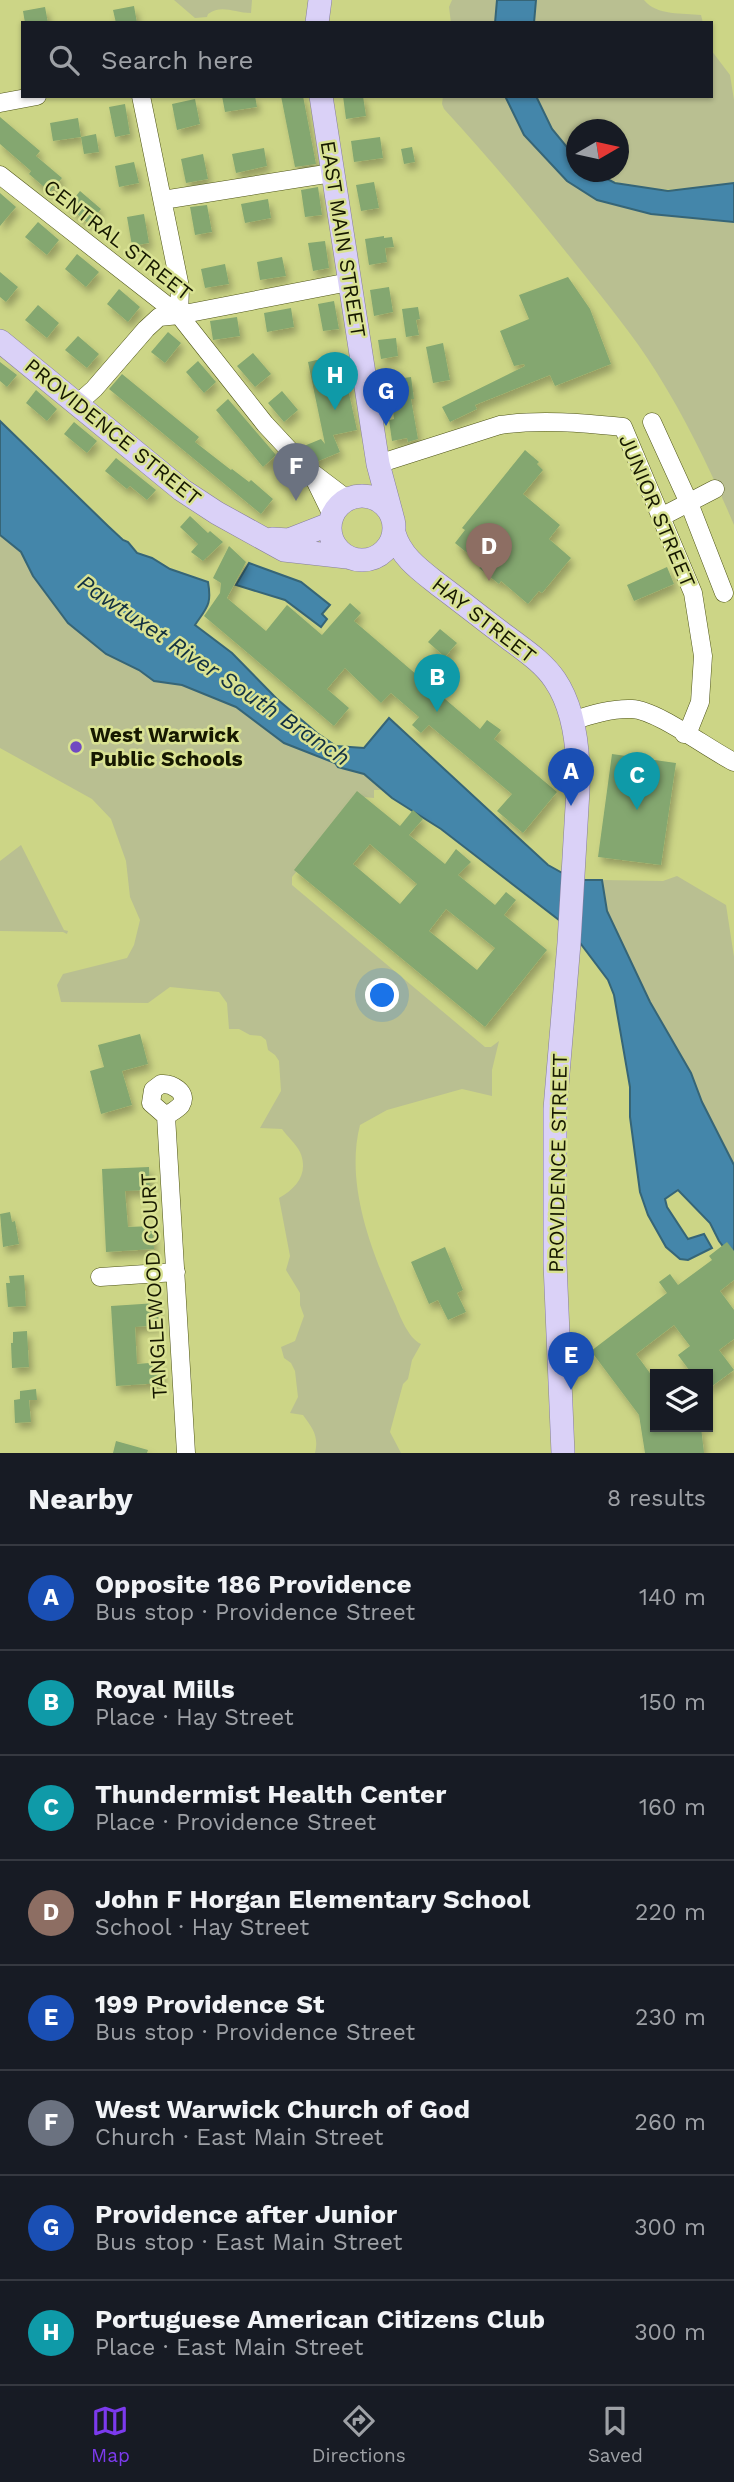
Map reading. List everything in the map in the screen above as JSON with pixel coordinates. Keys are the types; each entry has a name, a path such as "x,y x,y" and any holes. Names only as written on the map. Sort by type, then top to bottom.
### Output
{"main road":[{"name":"EAST MAIN STREET","path":"321,98 378,464 393,524"},
{"name":"PROVIDENCE STREET","path":"0,341 182,490 217,513 285,550 346,557"},
{"path":"265,539 289,540 341,509 367,496 386,506 393,524 387,549 372,559 364,561 346,557 333,543 341,509 373,480 378,464"},
{"name":"HAY STREET","path":"393,524 397,543 411,563 533,657 555,680 572,721"},
{"name":"HAY STREET","path":"372,559 411,563"},
{"name":"PROVIDENCE STREET","path":"563,1453 555,1263 555,1109 578,790 572,721"}],"street":[{"path":"0,103 26,98"},
{"path":"141,98 180,287 178,315"},
{"path":"163,200 332,173"},
{"name":"CENTRAL STREET","path":"0,175 178,315 265,424 312,473 341,509"},
{"path":"77,404 159,317 349,282"},
{"path":"652,422 690,503 724,593"},
{"name":"JUNIOR STREET","path":"378,464 499,425 580,423 623,427 693,593 703,656 700,702 690,727 684,734"},
{"path":"661,517 715,489"},
{"path":"572,721 593,714 633,709 665,720 734,762"},
{"name":"TANGLEWOOD COURT","path":"166,1116 186,1453"},
{"path":"100,1277 176,1272"}],"green space":[{"path":"174,0 252,0 251,13 218,10 207,17 195,18"},
{"path":"452,0 497,0 495,21 451,21 449,7"},
{"path":"536,0 644,0 663,11 701,15 702,21 534,21"},
{"path":"713,53 730,75 734,100 734,183 662,189 618,182 629,182 629,119 566,119 566,146 552,129 536,98 713,98"},
{"path":"443,98 506,98 524,135 566,182 597,200 651,214 734,222 734,525 689,428 648,359 546,227 444,109"},
{"path":"0,535 21,552 33,576 106,654 139,670 154,681 182,685 236,707 284,743 335,763 338,767 364,774 385,790 374,790 374,798 364,797 347,810 292,877 292,885 485,1047 491,1047 499,1041 492,1070 492,1096 462,1089 387,1110 360,1125 356,1170 358,1193 369,1239 402,1320 408,1332 421,1344 412,1360 408,1379 403,1384 390,1432 401,1453 315,1453 316,1437 310,1424 303,1415 290,1413 298,1397 295,1371 291,1363 284,1358 281,1347 295,1341 304,1316 300,1293 286,1270 290,1256 279,1198 296,1185 303,1167 300,1152 282,1129 260,1128 281,1091 279,1061 268,1050 266,1040 239,1029 229,1029 227,1003 219,992 170,987 148,1003 61,1002 57,985 63,974 127,958 134,945 140,920 130,897 126,861 111,819 92,799 0,748"},
{"path":"21,845 64,930 68,931 67,934 0,931 0,861"},
{"path":"677,876 726,905 734,957 734,1165 702,1102 691,1073 650,1002 607,911 602,880 663,881"}],"water":[{"path":"497,0 536,0 534,21 495,21"},
{"path":"506,98 537,98 552,129 566,146 566,180 524,135"},
{"path":"569,182 613,182 668,191 734,183 734,222 651,214 597,200"},
{"name":"Pawtuxet River South Branch","path":"0,421 137,553 170,569 208,582 208,605 195,625 232,653 277,699 317,733 336,746 364,748 389,718 548,865 575,880 602,880 607,911 650,1002 691,1073 702,1102 734,1165 734,1261 710,1223 678,1190 665,1199 667,1207 688,1239 704,1234 712,1248 688,1260 680,1259 666,1247 648,1215 640,1192 630,1117 630,1087 614,995 608,980 568,927 441,829 392,798 364,774 338,767 335,763 284,743 236,707 182,685 154,681 139,670 106,654 68,623 33,576 21,552 0,535"},
{"path":"249,563 301,582 330,605 322,614 327,619 321,627 285,600 236,585"}],"building":[{"path":"134,6 137,21 116,21 113,10"},
{"path":"45,7 48,21 25,21 23,11"},
{"path":"222,98 255,98 257,107 225,112"},
{"path":"281,98 303,98 316,164 295,167"},
{"path":"343,98 363,98 366,116 346,119"},
{"path":"195,99 200,124 177,130 172,104"},
{"path":"125,104 130,134 115,137 109,107"},
{"path":"0,117 40,151 36,156 62,178 50,192 0,144"},
{"path":"78,118 81,137 53,141 50,123"},
{"path":"96,134 99,152 84,154 81,137"},
{"path":"380,137 383,158 354,162 351,141"},
{"path":"412,147 415,162 404,164 401,149"},
{"path":"264,148 267,166 236,173 232,154"},
{"path":"203,154 208,179 186,183 181,159"},
{"path":"134,162 139,183 119,187 115,166"},
{"path":"374,182 379,208 361,211 356,185"},
{"path":"318,187 322,215 305,217 301,190"},
{"path":"80,191 101,209 89,224 68,206"},
{"path":"0,193 16,207 0,226"},
{"path":"268,199 271,218 245,223 241,204"},
{"path":"207,205 212,232 195,235 190,207"},
{"path":"144,214 149,243 132,246 127,217"},
{"path":"38,222 59,240 47,255 25,237"},
{"path":"392,237 394,247 385,248 387,262 369,265 365,239"},
{"path":"325,241 329,268 313,271 308,243"},
{"path":"77,254 99,272 86,287 65,269"},
{"path":"282,257 286,276 260,280 257,262"},
{"path":"225,264 229,284 205,288 201,269"},
{"path":"0,272 18,287 6,302 0,297"},
{"path":"568,277 590,309 611,364 555,386 550,375 475,405 477,409 450,422 442,407 525,366 514,366 500,331 529,319 519,295"},
{"path":"389,287 393,312 374,316 370,290"},
{"path":"119,289 140,307 128,322 107,304"},
{"path":"334,301 339,329 323,331 318,304"},
{"path":"38,305 59,323 47,338 25,320"},
{"path":"418,307 420,319 416,320 419,335 406,337 402,309"},
{"path":"291,308 294,327 267,332 264,313"},
{"path":"237,317 240,336 213,340 210,321"},
{"path":"168,332 181,343 165,363 151,352"},
{"path":"78,336 99,354 87,368 65,350"},
{"path":"396,338 398,356 381,359 378,340"},
{"path":"443,343 450,380 433,383 426,347"},
{"path":"253,353 271,374 255,387 237,366"},
{"path":"343,354 357,430 333,435 340,452 316,462 304,446 321,439 325,444 308,362"},
{"path":"198,361 216,382 204,393 186,372"},
{"path":"0,362 17,375 7,387 0,381"},
{"path":"122,374 199,437 195,442 231,470 249,482 251,480 273,499 261,514 109,389"},
{"path":"411,377 414,399 411,399 418,439 408,442 407,438 392,441 389,420 394,419 389,380"},
{"path":"36,390 57,409 47,421 26,403"},
{"path":"282,391 298,410 284,422 268,403"},
{"path":"228,399 276,455 263,467 216,410"},
{"path":"74,422 97,441 87,453 64,434"},
{"path":"525,450 539,462 537,464 543,470 523,494 560,525 549,539 571,558 542,593 539,591 528,604 501,581 499,584 479,568 482,565 455,543 465,530 462,528"},
{"path":"116,458 156,490 147,500 130,486 127,489 105,471"},
{"path":"190,516 208,533 210,531 223,542 203,561 191,552 198,544 180,527"},
{"path":"229,546 246,562 227,598 266,631 287,605 322,635 350,603 361,613 354,621 480,729 487,720 501,730 494,739 557,792 523,833 497,811 512,794 429,725 421,733 412,725 419,717 391,693 381,703 345,668 327,689 349,708 334,726 204,616 220,593 221,583 213,578"},
{"path":"667,567 674,584 634,601 627,585"},
{"path":"440,629 457,643 445,657 428,642"},
{"path":"612,754 676,763 661,865 598,857"},
{"path":"357,791 400,826 413,810 423,819 409,835 445,864 456,849 471,862 458,875 495,905 506,892 516,900 504,915 547,950 485,1027 294,870","holes":["370,844 417,884 400,904 353,864","446,909 495,948 477,970 429,931"]},
{"path":"140,1034 148,1064 122,1071 132,1105 101,1114 90,1071 104,1067 98,1045"},
{"path":"149,1167 150,1190 125,1191 128,1227 152,1226 154,1249 106,1252 102,1169"},
{"path":"10,1212 12,1222 15,1221 19,1244 3,1247 0,1214"},
{"path":"727,1242 734,1251 734,1280 720,1291 734,1310 734,1339 719,1350 734,1370 713,1385 713,1369 688,1369 678,1355 690,1346 674,1325 636,1354 650,1373 650,1432 702,1432 704,1453 645,1453 639,1415 591,1351 667,1293 659,1282 670,1274 678,1285 712,1260 709,1256"},
{"path":"445,1247 463,1290 457,1293 466,1312 448,1320 438,1300 429,1304 411,1262"},
{"path":"24,1275 26,1306 8,1307 6,1283 10,1283 9,1276"},
{"path":"157,1303 159,1325 135,1327 137,1364 161,1362 162,1383 116,1386 111,1306"},
{"path":"27,1331 29,1367 12,1368 13,1332"},
{"path":"36,1389 37,1400 29,1400 31,1422 15,1423 14,1400 20,1399 20,1391"},
{"path":"116,1441 148,1450 147,1453 113,1453"}],"place":[{"name":"Portuguese American Citizens Club","path":"335,410"},
{"name":"Providence after Junior","path":"386,426"},
{"name":"West Warwick Church of God","path":"296,501"},
{"name":"John F Horgan Elementary School","path":"489,581"},
{"name":"Royal Mills","path":"437,712"},
{"name":"West Warwick Public Schools","path":"76,747"},
{"name":"Opposite 186 Providence","path":"571,806"},
{"name":"Thundermist Health Center","path":"637,810"},
{"name":"199 Providence St","path":"571,1390"}]}
